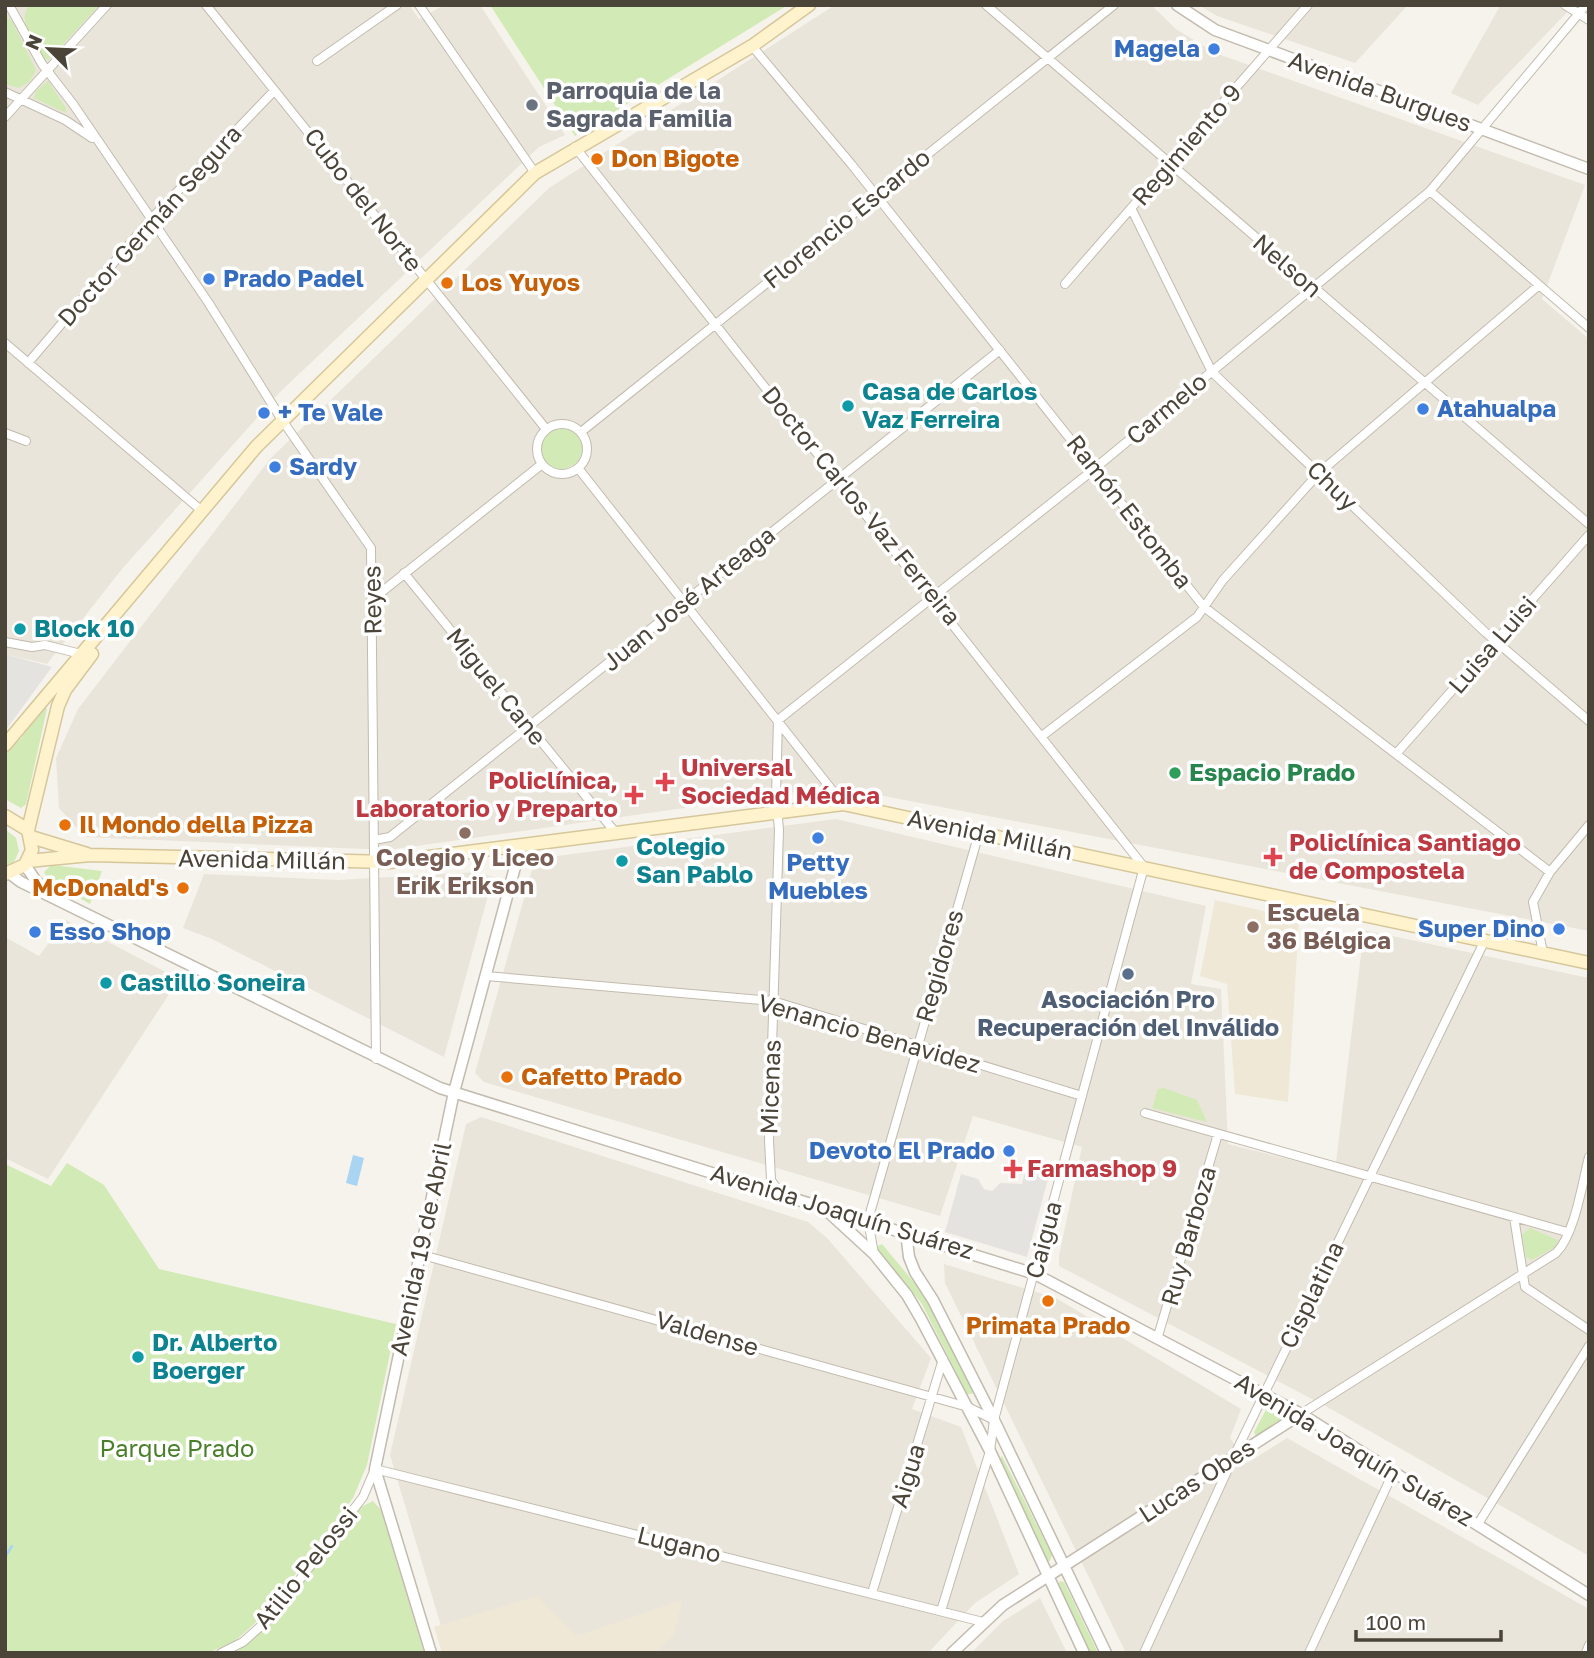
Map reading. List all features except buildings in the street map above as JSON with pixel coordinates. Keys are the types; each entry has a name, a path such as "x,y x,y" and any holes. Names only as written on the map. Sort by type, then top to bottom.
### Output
{"main road":[{"path":"5,745 282,420 535,173 575,147 752,46 809,5"},
{"path":"7,874 27,863 29,833 44,760 65,690 142,582"},
{"path":"44,698 50,704 44,736 44,760"},
{"name":"Avenida Millán","path":"27,863 90,855 374,863 843,804 1589,963"},
{"name":"Avenida Millán","path":"5,816 29,833 90,855"}],"street":[{"path":"5,117 107,5"},
{"name":"Cubo del Norte","path":"206,5 546,429"},
{"path":"317,61 397,5"},
{"path":"419,5 535,173"},
{"name":"Nelson","path":"986,5 1589,524"},
{"name":"Florencio Escardo","path":"580,432 1114,5"},
{"name":"Avenida Burgues","path":"1177,5 1202,24 1589,169"},
{"name":"Regimiento 9","path":"1065,284 1308,5"},
{"path":"1565,5 1577,16 1589,20"},
{"name":"Carmelo","path":"778,720 1095,468 1430,191 1586,5"},
{"name":"Reyes","path":"7,6 47,71 208,302 282,420 366,538 372,559 374,598 376,1059"},
{"name":"Ramón Estomba","path":"752,46 876,196 1204,607 1550,872"},
{"name":"Doctor Germán Segura","path":"28,363 150,219 274,91"},
{"name":"Reyes","path":"5,92 65,120 96,141"},
{"name":"Doctor Carlos Vaz Ferreira","path":"575,147 934,597 1144,867"},
{"path":"1430,191 1589,328"},
{"name":"Chuy","path":"1131,208 1212,372 1496,642 1589,721"},
{"path":"1042,736 1192,622 1223,580 1319,473 1538,286"},
{"path":"5,343 202,511"},
{"name":"Juan José Arteaga","path":"373,839 390,837 1000,350"},
{"path":"564,423 580,432 587,452 578,468 566,474 556,473 542,464 537,447 546,429 564,423"},
{"path":"5,433 26,440"},
{"path":"374,598 542,464"},
{"path":"578,468 843,804"},
{"name":"Luisa Luisi","path":"1396,754 1589,535"},
{"name":"Miguel Cane","path":"404,573 615,832"},
{"path":"5,642 32,648 46,645 81,654"},
{"path":"777,811 778,720"},
{"name":"Micenas","path":"777,811 769,1170 780,1193"},
{"path":"1543,953 1533,902 1550,872 1589,825"},
{"name":"Regidores","path":"868,1220 979,833"},
{"name":"Avenida 19 de Abril","path":"432,1653 375,1469 454,1092 521,845"},
{"name":"Avenida Joaquín Suárez","path":"27,863 36,881 62,901"},
{"name":"Caigua","path":"941,1611 990,1451 994,1419 1144,867"},
{"name":"Avenida Joaquín Suárez","path":"7,874 376,1059 454,1092 1035,1274 1158,1336 1301,1414 1589,1595"},
{"name":"Cisplatina","path":"1144,1653 1233,1458 1485,940"},
{"name":"Venancio Benavidez","path":"486,976 774,1002 1082,1096"},
{"path":"1145,1113 1370,1174 1567,1232 1589,1157"},
{"name":"Ruy Barboza","path":"1158,1336 1218,1134"},
{"path":"821,1206 874,1254 907,1295 990,1451 1084,1653"},
{"path":"1514,1217 1521,1274 1531,1293 1589,1331"},
{"path":"868,1220 874,1254"},
{"path":"906,1232 909,1257 915,1272 933,1300 994,1419 1106,1653"},
{"name":"Lucas Obes","path":"952,1653 982,1622 1063,1566 1559,1250 1567,1232"},
{"name":"Valdense","path":"419,1254 968,1407 994,1419"},
{"path":"1478,1524 1589,1346"},
{"name":"Aigua","path":"872,1593 943,1359"},
{"name":"Lugano","path":"375,1469 982,1622"},
{"name":"Atilio Pelossi","path":"221,1653 243,1642 271,1617 363,1497 375,1469"},
{"path":"1309,1653 1393,1473"},
{"path":"1586,1653 1589,1645"}],"shaded area":[{"path":"5,5 409,5 419,19 444,5 480,5 565,135 539,147 280,392 122,569 47,664 5,654"},
{"path":"835,5 1151,5 1176,29 1215,53 1585,185 1542,299 1589,339 1589,931 863,792 811,790 388,850 85,837 59,808 56,758 78,709 270,459 549,188"},
{"path":"1199,5 1408,5 1355,63 1217,16"},
{"path":"1496,5 1574,5 1478,105 1451,93 1499,8"},
{"path":"5,654 52,667 5,731"},
{"path":"836,819 1206,906 1191,984 1221,989 1228,1144 1335,1171 1364,930 1589,978 1589,1556 1331,1409 1059,1266 1082,1147 973,1116 940,1216 484,1082 475,1073 535,859"},
{"path":"478,872 493,877 444,1057 212,939 183,928 204,874 338,880"},
{"path":"1215,900 1299,919 1288,1102 1235,1094 1227,984 1200,976"},
{"path":"66,920 179,979 48,1179 5,1158 5,937 39,956"},
{"path":"481,1117 808,1222 827,1238 931,1358 912,1409 961,1427 1019,1574 975,1603 928,1653 449,1653 390,1455 466,1124"},
{"path":"1046,1167 1051,1168 1027,1257 945,1232 961,1174 978,1179 984,1189 992,1191 1000,1183 1022,1184 1025,1172 1039,1175"},
{"path":"944,1264 1056,1298 1241,1409 1230,1438 1247,1463 1287,1438 1589,1609 1589,1653 1126,1653 945,1283"},
{"path":"537,1596 577,1636 682,1600 674,1635 654,1653 442,1653 434,1627"},
{"path":"1040,1598 1067,1653 971,1653 1003,1621"}],"green space":[{"path":"30,5 100,5 48,60 44,59 26,24 26,11"},
{"path":"490,5 788,5 575,136"},
{"path":"5,15 12,21 36,70 30,81 19,88 5,84"},
{"path":"48,81 66,108 66,113 34,98 36,91"},
{"path":"561,427 576,433 582,448 576,463 561,469 546,463 540,448 546,433"},
{"path":"43,703 47,709 26,804 21,808 5,799 5,754 22,737"},
{"path":"5,829 16,838 19,851 14,862 5,866"},
{"path":"52,865 102,871 90,904 49,881 44,872"},
{"path":"1164,1088 1197,1100 1207,1122 1152,1108 1158,1089"},
{"name":"Parque Prado","path":"67,1163 104,1185 159,1269 396,1324 367,1465 353,1498 265,1614 234,1642 208,1653 5,1653 5,1164 51,1186"},
{"path":"1530,1228 1558,1240 1555,1247 1532,1260 1526,1257 1522,1235"},
{"path":"882,1244 927,1298 973,1389 972,1394 967,1394 922,1304 876,1247"},
{"path":"1267,1408 1281,1413 1282,1419 1256,1436 1254,1432"},
{"path":"1002,1456 1052,1555 1050,1561 1047,1562 999,1459"},
{"path":"373,1501 381,1510 424,1653 235,1653 271,1623 361,1507"},
{"path":"1060,1581 1064,1582 1098,1653 1090,1653 1058,1585"}],"water":[{"path":"353,1155 364,1158 357,1186 346,1183"}],"waterway":[{"path":"5,1557 12,1546"}],"place":[{"name":"Magela","path":"1214,49"},
{"name":"Parroquia de la Sagrada Familia","path":"532,105"},
{"name":"Don Bigote","path":"597,159"},
{"name":"Prado Padel","path":"209,279"},
{"name":"Los Yuyos","path":"447,283"},
{"name":"Casa de Carlos Vaz Ferreira","path":"848,406"},
{"name":"Atahualpa","path":"1423,409"},
{"name":"+ Te Vale","path":"264,413"},
{"name":"Sardy","path":"275,467"},
{"name":"Block 10","path":"20,629"},
{"name":"Espacio Prado","path":"1175,773"},
{"name":"Universal Sociedad Médica","path":"665,782"},
{"name":"Policlínica, Laboratorio y Preparto","path":"634,795"},
{"name":"Il Mondo della Pizza","path":"65,825"},
{"name":"Colegio y Liceo Erik Erikson","path":"465,833"},
{"name":"Petty Muebles","path":"818,838"},
{"name":"Policlínica Santiago de Compostela","path":"1273,857"},
{"name":"Colegio San Pablo","path":"622,861"},
{"name":"McDonald's","path":"183,888"},
{"name":"Escuela 36 Bélgica","path":"1253,927"},
{"name":"Super Dino","path":"1559,929"},
{"name":"Esso Shop","path":"35,932"},
{"name":"Asociación Pro Recuperación del Inválido","path":"1128,974"},
{"name":"Castillo Soneira","path":"106,983"},
{"name":"Cafetto Prado","path":"507,1077"},
{"name":"Devoto El Prado","path":"1009,1151"},
{"name":"Farmashop 9","path":"1013,1169"},
{"name":"Primata Prado","path":"1048,1301"},
{"name":"Dr. Alberto Boerger","path":"138,1357"}]}
